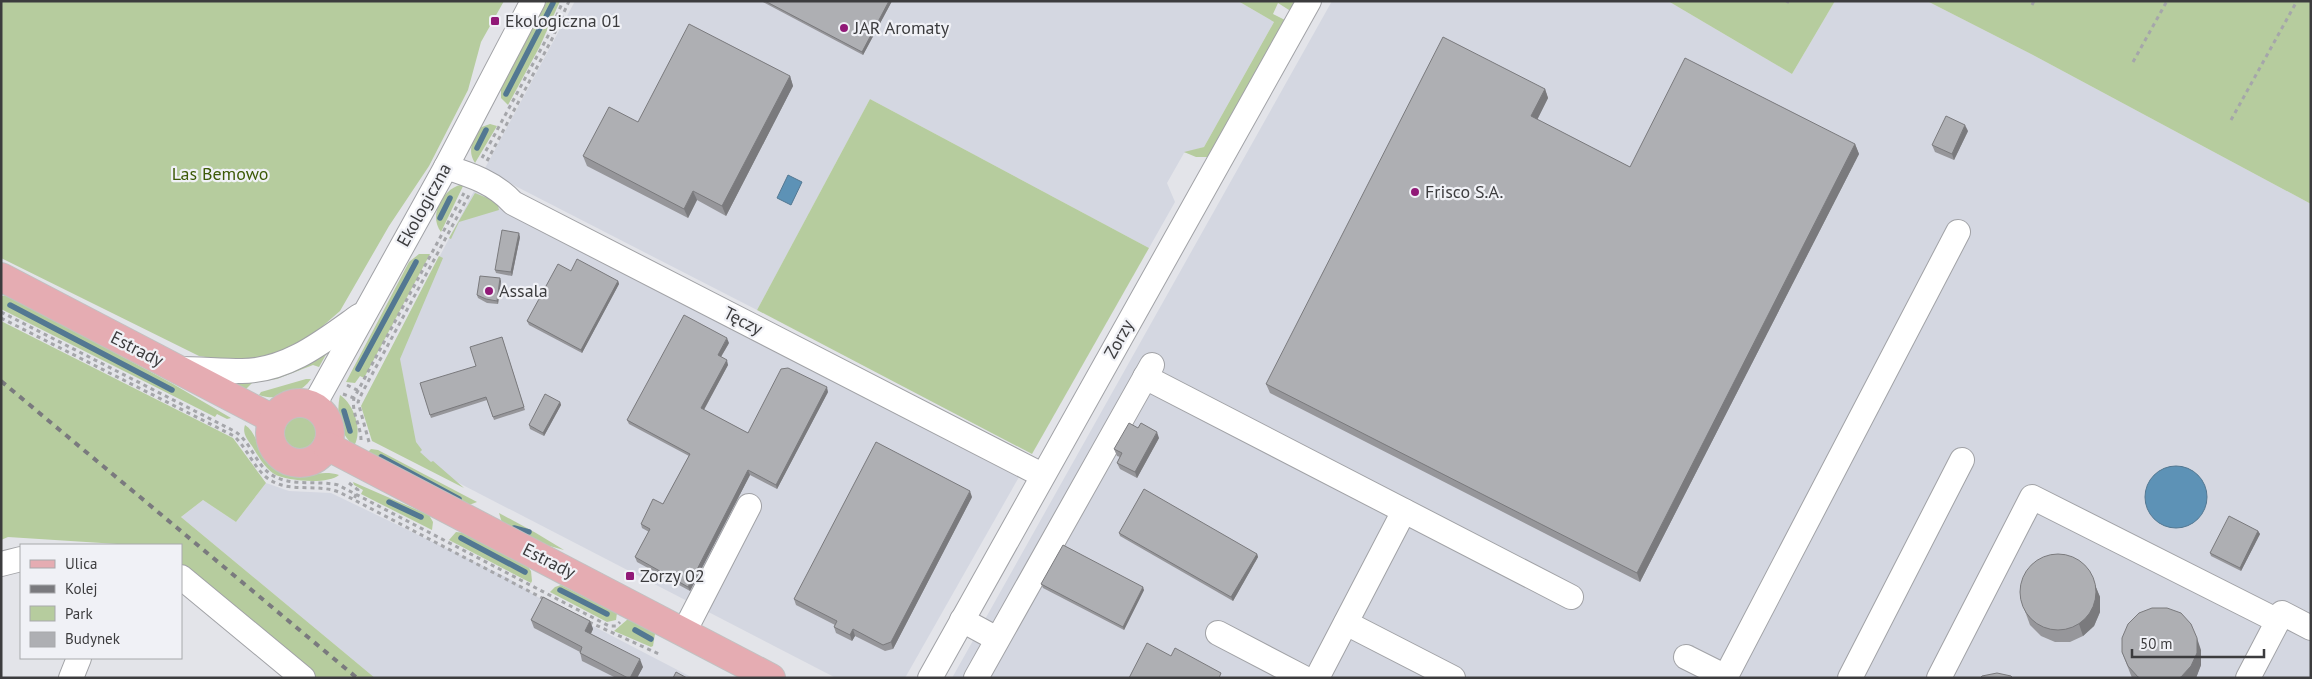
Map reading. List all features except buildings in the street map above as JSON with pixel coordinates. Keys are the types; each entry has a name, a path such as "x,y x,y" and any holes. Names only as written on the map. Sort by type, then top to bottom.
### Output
{"main road":[{"name":"Estrady","path":"1,277 274,420"},
{"path":"323,389 324,416 330,436 327,446 320,455 310,462 298,463 286,460 277,453 271,442 270,431 274,420 288,406 298,404 323,389"},
{"name":"Estrady","path":"327,446 630,602 771,678"}],"street":[{"name":"Ekologiczna","path":"323,389 446,167 533,1"},
{"name":"Zorzy","path":"930,678 1309,1"},
{"name":"Tęczy","path":"446,167 472,176 502,190 513,202 1042,475"},
{"path":"1686,657 1725,677 1958,232"},
{"path":"177,369 244,371 271,367 306,353 364,312"},
{"path":"976,678 1149,371 1404,511 1571,597"},
{"path":"1850,678 1962,460"},
{"path":"1939,678 2032,496 2278,621"},
{"path":"684,632 749,506"},
{"path":"1317,678 1404,511"},
{"path":"1,564 20,558"},
{"path":"182,578 303,678"},
{"path":"2248,678 2282,613 2311,628"},
{"path":"962,620 997,640"},
{"path":"1346,622 1453,678"},
{"path":"1218,633 1304,678"},
{"path":"71,678 79,659"}],"path":[{"path":"323,389 354,398 548,36 564,1"},
{"path":"2133,62 2167,1"},
{"path":"2231,120 2297,1"},
{"path":"1,312 217,425 239,441 259,470 270,480 291,488 329,489 341,493 553,604"},
{"path":"1,318 217,425 236,432 242,437 262,467 278,479 298,483 338,485 609,626 616,626 619,623 630,602"},
{"path":"323,389 358,391 362,393 358,402 368,441 376,445"},
{"path":"217,425 220,418 233,422 246,405"},
{"path":"236,432 246,405"},
{"path":"587,621 659,654"}],"shaded area":[{"path":"575,1 1238,1 1274,22 1204,147 1184,153 1167,183 1175,202 1149,248 870,99 757,310 484,170"},
{"path":"1332,1 1668,1 1792,74 1835,1 1927,1 2031,54 2311,204 2311,678 952,678"},
{"path":"474,191 1019,477 905,678 836,678 372,438 362,404"},
{"path":"266,483 289,491 331,493 508,578 541,599 693,678 375,678 181,517 203,500 236,522"}],"green space":[{"name":"Las Bemowo","path":"1,1 504,1 481,42 468,90 429,166 389,226 340,311 309,338 274,356 240,362 199,356 1,258"},
{"path":"547,1 560,1 540,46 508,105 501,98 501,89"},
{"path":"1238,1 1299,1 1296,8 1289,10 1278,3 1273,14 1285,20 1215,147 1207,157 1196,157 1184,152 1204,147 1274,22"},
{"path":"1668,1 1835,1 1792,74"},
{"path":"1927,1 2311,1 2311,204 2031,54"},
{"path":"870,99 1149,248 1032,454 757,310"},
{"path":"490,124 497,126 475,163 471,154 473,141 479,128"},
{"path":"464,184 441,232 437,225 436,217 440,202 450,190"},
{"path":"475,193 497,202 499,210 459,222 451,239 449,238"},
{"path":"419,254 430,254 364,378 360,376 355,383 346,382 409,262"},
{"path":"439,256 443,258 400,359 416,442 422,450 420,452 464,488 372,441 361,406"},
{"path":"8,295 173,384 231,418 227,419 217,414 215,417 1,309 1,296"},
{"path":"1,321 233,438 266,483 236,522 203,500 181,517 375,678 315,678 182,570 182,544 117,544 8,537 1,540"},
{"path":"328,351 319,367 313,365 277,379 252,383 245,390 228,382"},
{"path":"311,379 294,393 280,397 259,395 261,392"},
{"path":"340,395 345,399 356,418 358,433 354,446 345,435 340,423 338,409"},
{"path":"299,415 306,416 312,420 316,426 316,440 312,446 306,450 299,451 292,450 286,446 282,440 281,433 282,426 286,420 292,416"},
{"path":"245,425 253,434 267,462 280,472 296,476 322,473 339,475 326,480 307,481 288,479 274,474 264,465 247,438 244,431"},
{"path":"371,449 378,450 477,502 469,505 367,453"},
{"path":"353,482 429,515 433,522 432,530 361,494 363,490 354,485"},
{"path":"499,513 564,550 528,540 502,523"},
{"path":"456,532 464,533 527,566 531,571 531,583 449,540"},
{"path":"561,585 617,613 616,620 607,622 550,592 555,587"},
{"path":"628,619 653,631 655,634 653,646 651,647 614,631"}],"water":[{"path":"788,175 802,182 791,205 777,198"},
{"path":"2176,466 2188,468 2198,475 2205,485 2207,497 2205,509 2198,519 2188,526 2176,528 2164,526 2154,519 2147,509 2145,497 2147,485 2154,475 2164,468"}],"waterway":[{"path":"506,94 553,3"},
{"path":"477,148 486,130"},
{"path":"440,218 450,198"},
{"path":"358,369 416,262"},
{"path":"10,305 172,390"},
{"path":"344,411 350,431"},
{"path":"381,457 459,499"},
{"path":"389,502 421,517"},
{"path":"514,528 529,532"},
{"path":"461,538 525,572"},
{"path":"560,590 607,614"},
{"path":"635,630 651,639"}],"railway":[{"path":"1,381 357,678"}],"place":[{"name":"Ekologiczna 01","path":"495,21"},
{"name":"JAR Aromaty","path":"844,28"},
{"name":"Frisco S.A.","path":"1415,192"},
{"name":"Assala","path":"489,291"},
{"name":"Zorzy 02","path":"630,576"}]}
